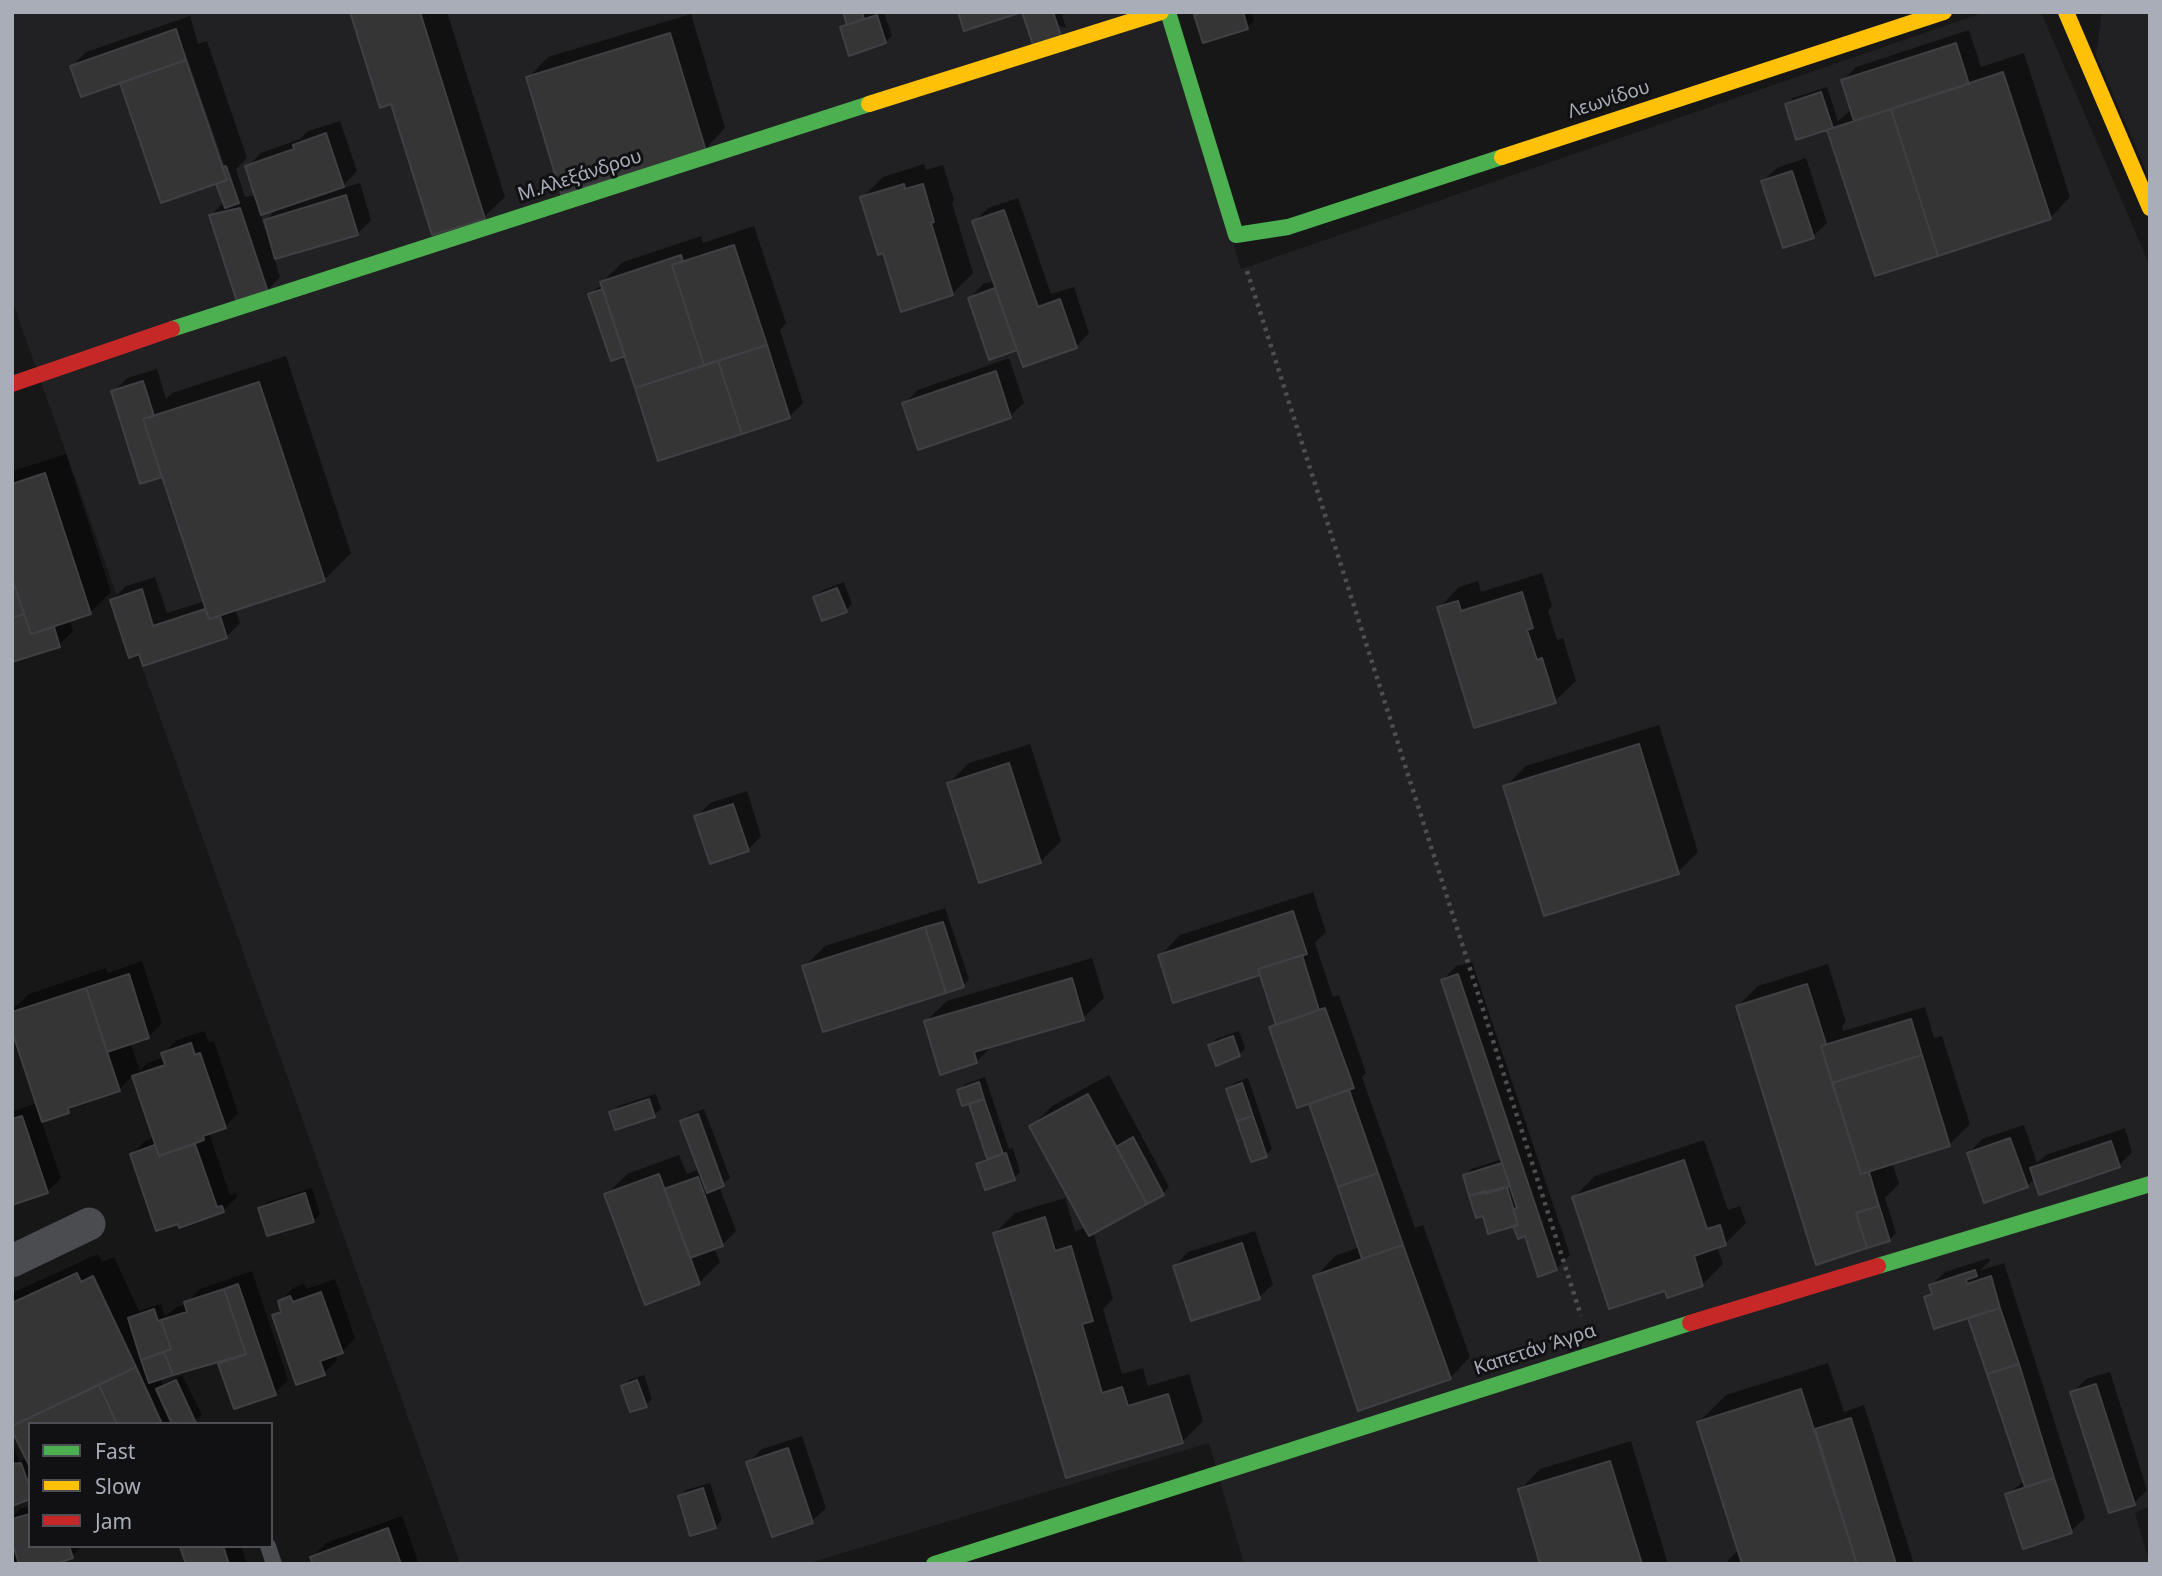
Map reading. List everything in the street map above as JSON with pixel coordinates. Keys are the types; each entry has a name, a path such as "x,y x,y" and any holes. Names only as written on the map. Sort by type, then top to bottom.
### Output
{"street":[{"name":"Μ.Αλεξάνδρου","path":"12,384 1021,55 1161,12"},
{"path":"1168,12 1236,235"},
{"name":"Λεωνίδου","path":"1236,235 1288,227 1944,12"},
{"path":"2066,12 2150,208"},
{"name":"Καπετάν Άγρα","path":"934,1564 1593,1353 2150,1184"},
{"path":"12,1261 89,1224"}],"path":[{"path":"1236,235 1593,1353"}],"shaded area":[{"path":"12,12 1162,12 1241,269 1985,12 2041,12 2150,266 2150,1506 2135,1513 2150,1564 1244,1564 1209,1443 806,1564 460,1564 12,300"},
{"path":"2102,12 2150,12 2150,180 2096,55"}],"building":[{"path":"350,12 420,12 485,219 432,235 391,104 380,108"},
{"path":"843,12 862,12 864,19 847,25"},
{"path":"958,12 1022,12 964,31"},
{"path":"1022,12 1053,12 1061,36 1033,45"},
{"path":"1205,12 1243,12 1248,29 1203,43 1194,15"},
{"path":"877,15 886,43 849,56 840,27"},
{"path":"176,29 186,60 81,97 70,66"},
{"path":"670,33 706,151 561,194 526,77"},
{"path":"1956,43 1969,84 1854,121 1841,80"},
{"path":"186,60 227,180 161,203 120,83"},
{"path":"2003,72 2051,219 1938,256 1891,109"},
{"path":"1821,92 1833,128 1796,140 1785,104"},
{"path":"1891,109 1938,256 1875,276 1827,130"},
{"path":"326,133 344,187 261,215 245,166 294,149 293,145"},
{"path":"226,166 239,203 225,208 216,184 227,180 222,167"},
{"path":"1792,171 1814,238 1783,248 1761,181"},
{"path":"904,184 905,189 923,184 934,222 931,223 953,295 901,312 883,253 878,255 860,197"},
{"path":"346,195 358,235 275,259 264,220"},
{"path":"240,208 268,292 237,302 209,215"},
{"path":"1004,210 1038,307 1060,299 1077,348 1023,367 972,221"},
{"path":"734,245 767,345 704,365 672,265"},
{"path":"681,255 683,262 672,265 704,365 635,388 600,282"},
{"path":"995,288 1017,350 989,360 968,298"},
{"path":"603,289 625,356 611,361 588,294"},
{"path":"767,345 790,418 742,434 718,361"},
{"path":"718,361 742,434 658,461 635,388"},
{"path":"996,371 1011,418 918,450 902,403"},
{"path":"143,381 154,416 143,419 162,477 140,484 111,391"},
{"path":"259,382 325,581 209,619 143,419"},
{"path":"45,473 91,614 31,634 12,578 12,484"},
{"path":"12,578 24,614 12,618"},
{"path":"837,588 847,612 822,621 813,597"},
{"path":"142,589 153,626 205,609 209,619 220,616 227,638 143,666 139,654 129,658 110,600"},
{"path":"1522,592 1533,628 1527,630 1537,660 1542,658 1556,703 1474,728 1437,607 1458,601 1461,611"},
{"path":"24,614 31,634 54,627 60,647 12,662 12,618"},
{"path":"1639,744 1679,874 1544,916 1503,786"},
{"path":"1009,763 1041,863 979,883 947,783"},
{"path":"733,804 749,851 710,864 694,816"},
{"path":"1293,911 1307,954 1258,969 1260,975 1173,1003 1158,955"},
{"path":"943,922 964,987 946,993 925,927"},
{"path":"925,927 946,993 823,1032 802,966"},
{"path":"1302,955 1319,1010 1276,1025 1258,969"},
{"path":"129,974 149,1038 107,1052 86,988"},
{"path":"1458,974 1557,1270 1538,1277 1525,1236 1518,1239 1513,1226 1518,1225 1513,1209 1517,1208 1441,980"},
{"path":"1072,978 1084,1020 974,1052 977,1063 940,1075 924,1021"},
{"path":"1807,984 1826,1044 1821,1046 1861,1174 1869,1172 1879,1206 1856,1213 1867,1248 1816,1265 1736,1006"},
{"path":"86,988 120,1091 68,1108 69,1113 42,1122 12,1031 12,1012"},
{"path":"1325,1008 1354,1088 1297,1108 1269,1027"},
{"path":"1911,1019 1922,1055 1832,1083 1821,1046"},
{"path":"1233,1036 1240,1056 1216,1066 1208,1045"},
{"path":"191,1043 195,1055 200,1053 226,1128 203,1136 204,1140 159,1156 132,1076 165,1065 161,1053"},
{"path":"1922,1055 1950,1146 1861,1174 1832,1083"},
{"path":"979,1082 984,1099 962,1106 957,1090"},
{"path":"1242,1083 1253,1116 1237,1121 1226,1089"},
{"path":"1349,1090 1378,1173 1338,1187 1309,1104"},
{"path":"1088,1094 1147,1204 1089,1236 1029,1126"},
{"path":"649,1099 655,1117 615,1130 609,1112"},
{"path":"984,1099 1003,1154 987,1159 969,1104"},
{"path":"698,1114 724,1186 707,1193 680,1121"},
{"path":"22,1116 48,1193 12,1205 12,1119"},
{"path":"1253,1116 1267,1157 1251,1162 1237,1121"},
{"path":"1133,1137 1164,1195 1147,1204 1116,1147"},
{"path":"2010,1138 2028,1187 1984,1203 1967,1153"},
{"path":"2111,1141 2120,1167 2039,1195 2030,1168"},
{"path":"195,1144 217,1207 222,1206 224,1212 179,1228 178,1224 156,1231 130,1154 155,1145 159,1156"},
{"path":"1006,1153 1015,1180 985,1190 976,1164"},
{"path":"1684,1160 1707,1229 1720,1225 1726,1245 1694,1256 1703,1286 1667,1298 1665,1291 1609,1309 1572,1197"},
{"path":"1502,1163 1510,1186 1469,1196 1463,1175"},
{"path":"1378,1173 1403,1245 1362,1259 1338,1187"},
{"path":"659,1174 700,1284 645,1305 604,1194"},
{"path":"698,1177 723,1246 690,1258 664,1189"},
{"path":"1507,1187 1518,1225 1488,1234 1483,1216 1476,1218 1469,1196"},
{"path":"305,1193 314,1222 267,1236 258,1208"},
{"path":"1879,1206 1890,1241 1867,1248 1856,1213"},
{"path":"1045,1217 1055,1251 1071,1246 1093,1321 1082,1324 1102,1393 1122,1387 1128,1406 1168,1394 1183,1443 1066,1478 993,1233"},
{"path":"1242,1243 1260,1299 1191,1321 1173,1266"},
{"path":"1403,1245 1451,1379 1358,1411 1313,1276"},
{"path":"1975,1270 1977,1276 1966,1280 1967,1284 1991,1276 2000,1308 1934,1329 1924,1297 1932,1294 1929,1285"},
{"path":"77,1273 81,1282 93,1276 136,1367 12,1426 12,1303"},
{"path":"238,1284 276,1395 234,1409 218,1364 246,1354 224,1289"},
{"path":"224,1289 246,1354 173,1375 164,1352 171,1349 161,1320 187,1312 184,1302"},
{"path":"321,1292 343,1353 320,1361 325,1375 296,1385 272,1315 281,1312 278,1301 290,1296 293,1302"},
{"path":"2000,1308 2019,1364 1987,1374 1968,1318"},
{"path":"154,1309 158,1321 161,1320 171,1349 141,1360 128,1318"},
{"path":"164,1352 173,1375 149,1383 141,1360"},
{"path":"2019,1364 2054,1478 2025,1487 1987,1374"},
{"path":"136,1367 161,1422 116,1422 99,1385"},
{"path":"176,1380 196,1422 171,1422 156,1389"},
{"path":"637,1380 647,1407 630,1412 621,1386"},
{"path":"2096,1384 2135,1505 2109,1513 2070,1392"},
{"path":"99,1385 116,1422 28,1422 28,1463 12,1426"},
{"path":"1801,1389 1857,1564 1742,1564 1697,1422"},
{"path":"1851,1418 1896,1564 1857,1564 1815,1429"},
{"path":"788,1448 813,1523 772,1537 746,1462"},
{"path":"1610,1461 1642,1564 1540,1564 1518,1489"},
{"path":"21,1463 28,1482 28,1500 12,1506 12,1464"},
{"path":"2054,1478 2072,1533 2023,1549 2005,1494"},
{"path":"703,1488 716,1528 690,1536 678,1496"},
{"path":"28,1515 28,1548 70,1548 73,1558 55,1564 19,1564 12,1542 12,1519"},
{"path":"388,1528 401,1564 313,1564 310,1557"},
{"path":"180,1548 224,1548 229,1564 186,1564"}],"traffic: fast":[{"path":"1168,12 1236,235 1288,227 1502,157"},
{"path":"172,329 869,104"},
{"path":"1878,1266 2150,1184"},
{"path":"934,1564 1690,1323"}],"traffic: slow":[{"path":"869,104 1161,12"},
{"path":"1502,157 1944,12"},
{"path":"2066,12 2150,208"}],"traffic: jam":[{"path":"12,384 172,329"},
{"path":"1690,1323 1878,1266"}]}
